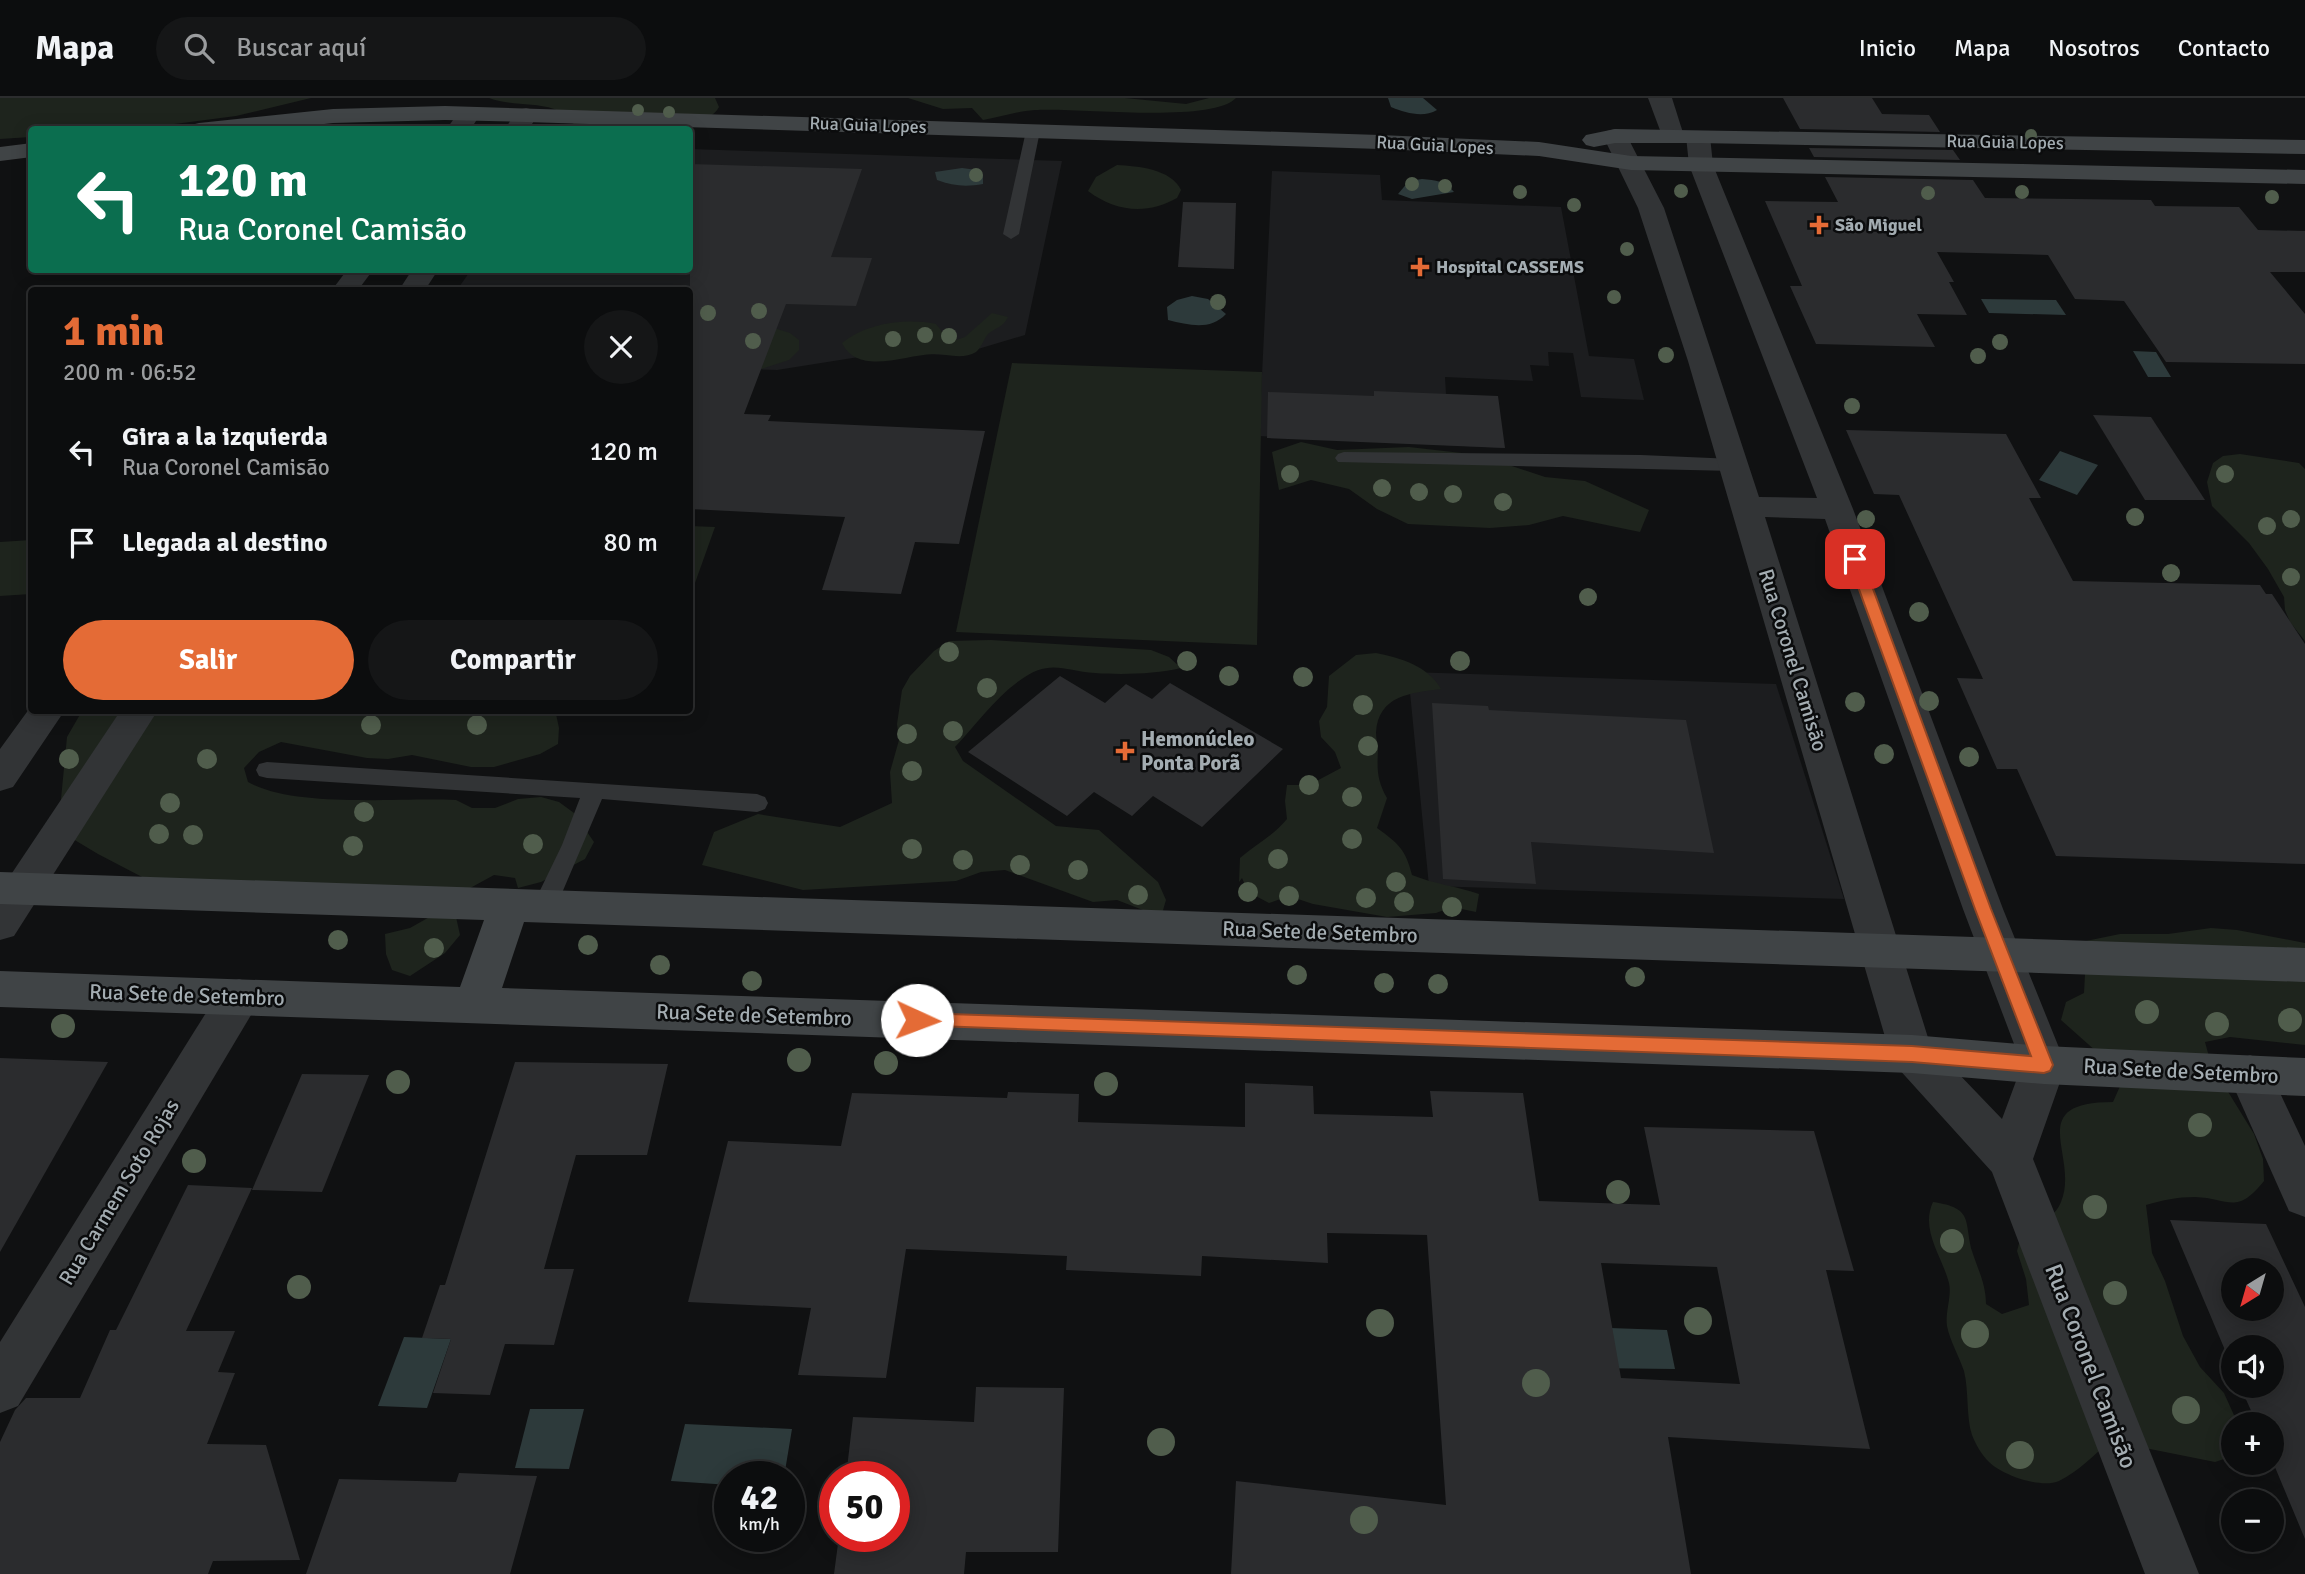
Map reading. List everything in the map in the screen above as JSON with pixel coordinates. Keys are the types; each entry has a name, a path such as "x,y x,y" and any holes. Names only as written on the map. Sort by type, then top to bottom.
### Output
{"main road":[{"name":"Rua Guia Lopes","path":"237,126 333,116 463,122 1033,131 1539,149 1690,146 2305,147"},
{"path":"2139,145 2162,174"},
{"name":"Rua Guia Lopes","path":"1623,149 1690,146 2162,174 2305,177"},
{"path":"0,154 28,150"},
{"name":"Rua Sete de Setembro","path":"12,889 2305,965"},
{"path":"475,1005 526,906"},
{"name":"Rua Sete de Setembro","path":"0,989 1912,1054 2044,1065 2305,1077"}],"street":[{"path":"1660,98 1690,146 1837,509 2000,955 2044,1065 2010,1159"},
{"name":"Rua Coronel Camisão","path":"1623,149 1651,208 1734,465 1912,1054 2010,1159 2172,1574"},
{"path":"1747,507 1837,509"},
{"path":"0,776 44,714"},
{"path":"0,924 12,889 137,714"},
{"name":"Rua Carmem Soto Rojas","path":"0,1388 239,997"},
{"path":"2250,1074 2305,1196"}],"lane":[{"path":"1011,234 1033,131"},
{"path":"1344,458 1641,461 1734,465"},
{"path":"267,770 757,803"},
{"path":"526,906 573,845 594,790"}],"shaded area":[{"path":"0,98 311,98 236,116 160,126 28,126 28,137 0,139"},
{"path":"489,98 715,98 719,107 710,116 696,123 681,126 578,126 558,111 546,107"},
{"path":"908,98 1125,98 1186,104 1209,98 1236,98 1222,106 1200,110 1142,113 1035,110 983,120 972,108 943,109"},
{"path":"1388,98 1423,98 1437,110 1426,114 1408,113 1391,107"},
{"path":"693,149 1062,161 1025,335 958,355 884,353 777,370 693,367 693,287 459,287 469,273 693,273"},
{"path":"1117,165 1162,173 1170,177 1181,190 1177,198 1143,209 1121,207 1088,191 1096,177"},
{"path":"962,168 977,170 983,176 983,184 960,185 937,180 935,172"},
{"name":"Hospital CASSEMS","path":"1272,171 1380,175 1382,200 1561,207 1589,356 1634,359 1644,400 1581,397 1573,353 1548,352 1549,366 1530,365 1533,381 1445,377 1446,394 1504,448 1259,436"},
{"path":"1422,179 1440,182 1454,192 1412,199 1398,194 1409,181"},
{"path":"1192,296 1208,299 1226,314 1206,325 1168,320 1167,307 1177,300"},
{"path":"1981,299 2056,300 2066,315 1989,313"},
{"path":"992,313 1008,317 1002,325 988,334 976,352 966,356 933,354 870,361 849,353 842,343 863,331 899,322 936,324 950,342 965,337"},
{"path":"774,328 790,333 799,340 799,350 789,360 755,371"},
{"path":"2133,351 2156,352 2171,377 2148,377"},
{"path":"1012,363 1262,372 1257,645 956,632"},
{"path":"1301,442 1337,450 1409,447 1479,455 1545,477 1585,481 1649,510 1640,532 1563,516 1529,525 1490,528 1408,524 1377,509 1349,489 1311,480 1279,490 1272,452"},
{"path":"2060,451 2098,465 2077,495 2039,480"},
{"path":"2240,454 2299,463 2305,469 2305,641 2290,622 2284,597 2268,569 2249,543 2212,506 2207,482 2213,463 2223,456"},
{"path":"693,526 715,527 693,589"},
{"path":"28,540 28,594 0,596 0,542"},
{"path":"991,640 1151,650 1169,657 1181,668 1127,674 1057,668 1039,670 1019,681 1002,696 955,747 963,761 1056,826 1099,830 1158,882 1166,900 1161,917 1117,900 1093,902 1005,870 981,872 956,881 803,890 702,865 714,832 758,814 840,827 892,803 890,772 899,740 897,724 902,690 910,676 934,651 949,641"},
{"path":"1376,653 1421,669 1436,681 1441,689 1398,698 1390,703 1378,720 1378,775 1387,798 1377,828 1400,848 1412,875 1479,894 1476,912 1452,907 1436,913 1387,917 1313,904 1289,896 1269,903 1248,892 1242,878 1239,882 1240,858 1287,819 1287,785 1309,785 1341,768 1335,752 1321,737 1319,721 1327,707 1329,676 1356,655"},
{"path":"1408,672 1776,684 1844,899 1429,886"},
{"path":"80,714 556,714 558,744 540,754 494,767 471,767 412,755 388,759 367,758 281,742 259,752 244,768 248,782 293,796 320,799 456,800 472,808 495,808 518,799 541,797 559,802 574,813 594,842 585,859 541,882 518,888 515,878 494,875 450,899 144,878 58,830 67,737"},
{"path":"433,915 456,917 460,935 445,953 410,976 392,970 386,954 385,934 410,928"},
{"path":"2211,928 2237,930 2305,943 2305,1045 2230,1037 2205,1042 2211,1064 2254,1134 2263,1159 2264,1181 2239,1202 2188,1197 2146,1205 2152,1253 2165,1281 2183,1336 2200,1367 2221,1390 2221,1398 2226,1398 2233,1412 2221,1412 2221,1460 2215,1462 2110,1441 2080,1468 2059,1481 2032,1482 1995,1467 1979,1449 1972,1435 1964,1371 1947,1326 1949,1283 1931,1233 1930,1212 1933,1202 1955,1208 1965,1218 1986,1304 2002,1314 2029,1305 2026,1279 2017,1251 2023,1229 2050,1216 2061,1202 2065,1184 2060,1135 2062,1122 2069,1111 2085,1104 2113,1102 2121,1084 2106,1060 2061,1020 2066,1002 2084,993 2085,974 2076,943 2120,934 2168,934"},
{"path":"1581,1327 1667,1330 1675,1369 1588,1368"},
{"path":"404,1337 451,1339 427,1408 378,1406"},
{"path":"530,1409 584,1409 569,1469 515,1468"},
{"path":"685,1424 792,1429 787,1461 714,1461 714,1484 671,1481"}],"building":[{"path":"1783,98 1872,98 1882,114 1929,115 1940,132 1800,129"},
{"path":"1809,148 1953,150 1960,160 1814,157"},
{"path":"693,164 862,169 831,257 872,258 856,306 786,304 744,414 771,415 768,421 985,431 959,544 915,542 901,594 822,590 845,517 693,509 693,287 690,287 690,273 693,273"},
{"path":"1825,177 1973,180 1985,198 2151,200 2155,206 2239,207 2258,230 2305,231 2305,272 2270,272 2305,314 2305,364 2166,362 2124,301 2075,299 2048,255 1937,252 1954,282 1949,282 1967,315 1917,314 1935,347 1816,344 1790,286 1802,286 1765,201 1838,202"},
{"path":"1183,202 1236,203 1234,269 1178,267"},
{"path":"1374,391 1498,396 1505,448 1267,438 1268,392 1374,396"},
{"path":"2093,415 2151,417 2205,500 2145,500"},
{"path":"1846,430 2006,434 2041,498 2029,498 2073,581 2260,585 2266,594 2272,594 2305,644 2305,864 2056,856 2017,769 1997,769 1957,678 1983,679 1899,495 1874,494"},
{"name":"Hemonúcleo Ponta Porã","path":"1060,676 1105,703 1126,684 1152,699 1170,683 1283,749 1202,827 1153,796 1132,816 1094,792 1067,816 968,752"},
{"path":"1432,703 1488,706 1489,710 1686,720 1714,853 1531,842 1536,884 1443,879"},
{"path":"0,1058 108,1062 0,1252"},
{"path":"515,1062 668,1064 647,1155 576,1155 544,1269 574,1269 554,1345 505,1344 490,1395 433,1393 451,1339 422,1338 440,1285 445,1285"},
{"path":"302,1074 369,1075 322,1192 252,1190"},
{"path":"1245,1083 1313,1086 1314,1114 1433,1117 1430,1091 1523,1093 1539,1201 1660,1205 1644,1127 1814,1131 1854,1271 1826,1270 1870,1449 1668,1437 1691,1574 1231,1574 1236,1481 1446,1505 1427,1235 1327,1233 1328,1263 1202,1256 1201,1276 1066,1270 1067,1256 906,1249 886,1378 798,1375 811,1308 688,1302 728,1141 841,1146 852,1093 1007,1098 1008,1092 1079,1094 1078,1122 1245,1127","holes":["1601,1263 1717,1267 1740,1384 1621,1378"]},
{"path":"188,1185 252,1188 186,1331 235,1331 218,1372 235,1373 207,1444 266,1445 300,1560 213,1561 208,1574 0,1574 0,1442 15,1410 26,1398 80,1398 110,1330 116,1330"},
{"path":"2170,1220 2266,1224 2282,1258 2221,1258 2221,1321 2284,1321 2284,1262 2305,1307 2305,1539 2278,1475 2284,1475 2284,1412 2252,1412 2245,1398 2284,1398 2284,1335 2221,1335 2221,1341"},
{"path":"976,1387 1064,1388 1058,1552 966,1552 964,1574 834,1574 837,1552 910,1552 910,1461 848,1461 853,1417 974,1422"},
{"path":"459,1473 537,1476 510,1574 306,1574 339,1479 456,1482"}],"place":[{"name":"São Miguel","path":"1819,225"},
{"name":"Hospital CASSEMS","path":"1420,267"},
{"name":"Hemonúcleo Ponta Porã","path":"1125,751"}],"route":[{"path":"917,1020 1912,1054 2044,1065 2000,955 1855,559"}]}
